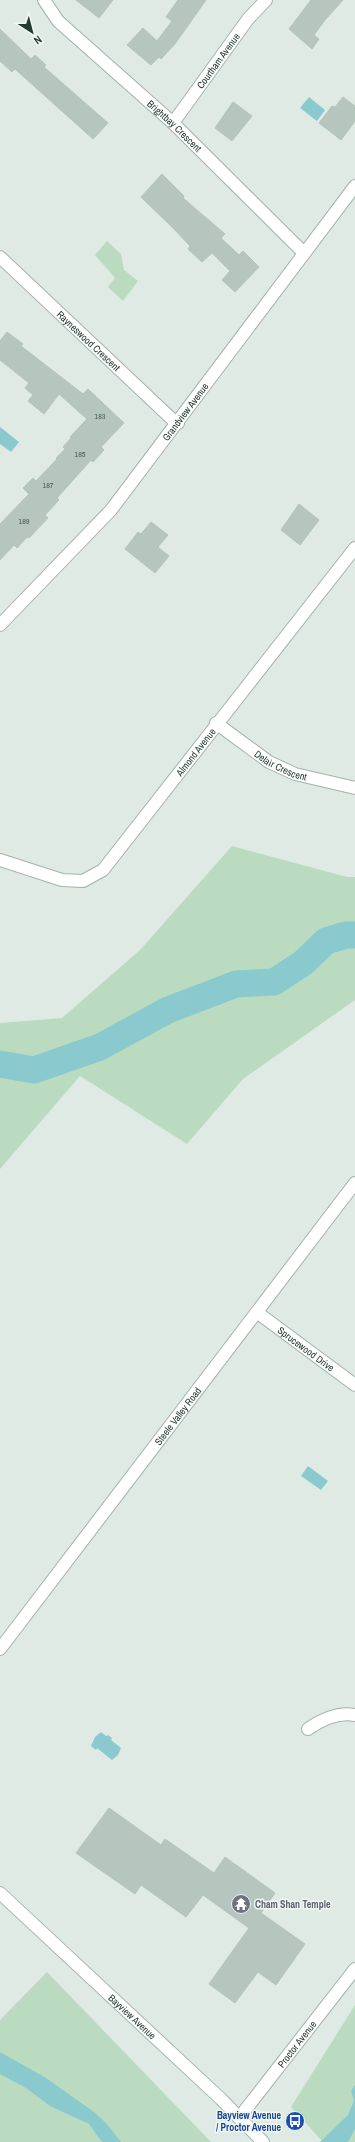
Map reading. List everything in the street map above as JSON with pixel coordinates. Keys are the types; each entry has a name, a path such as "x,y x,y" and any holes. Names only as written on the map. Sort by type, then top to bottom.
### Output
{"street":[{"name":"Brightbay Crescent","path":"44,0 58,21 173,123 304,252"},
{"name":"Courtham Avenue","path":"173,123 243,26 266,0"},
{"name":"Grandview Avenue","path":"0,624 111,510 355,186"},
{"name":"Rayneswood Crescent","path":"0,257 174,422 178,422"},
{"name":"Almond Avenue","path":"0,860 62,880 83,881 103,870 216,723 355,548"},
{"name":"Delair Crescent","path":"216,723 269,762 289,771 355,788"},
{"name":"Steele Valley Road","path":"0,1649 258,1313 355,1183"},
{"name":"Sprucewood Drive","path":"258,1313 355,1385"},
{"path":"308,1729 320,1720 334,1716 355,1715"},
{"name":"Bayview Avenue","path":"0,1893 264,2142"},
{"name":"Proctor Avenue","path":"239,2118 355,1969"}],"green space":[{"path":"107,241 121,254 124,270 138,281 123,301 108,287 115,278 95,255"},
{"path":"232,846 347,877 355,877 355,1000 243,1079 187,1144 80,1076 0,1169 0,1023 62,1018 140,950"},
{"path":"47,1972 211,2142 0,2142 0,2020"},
{"path":"355,2005 355,2142 323,2142 291,2107"}],"water":[{"path":"309,97 325,110 317,121 300,108"},
{"path":"0,427 19,442 11,452 0,444"},
{"path":"308,1466 328,1481 321,1490 301,1476"},
{"path":"101,1732 112,1738 111,1740 121,1748 118,1755 112,1760 97,1748 96,1750 91,1746 95,1737"},
{"path":"0,2052 46,2078 94,2112 106,2123 121,2142 102,2142 89,2124 50,2106 26,2088 0,2074"},
{"path":"355,2085 355,2129 348,2142 320,2142 348,2115 354,2101 351,2091"}],"building":[{"path":"76,0 113,0 99,18"},
{"path":"178,0 206,0 175,44 161,59 159,57 151,65 127,45 143,28 157,41 172,21 166,17"},
{"path":"311,0 343,0 314,35 319,39 312,49 289,29"},
{"path":"0,29 31,59 35,55 46,65 44,67 108,123 93,139 15,69 12,72 0,61"},
{"path":"343,97 355,106 355,121 341,140 319,123 332,106 335,107"},
{"path":"233,102 252,116 232,141 215,128"},
{"path":"162,174 184,196 183,198 225,234 221,238 239,255 243,251 259,267 235,292 222,280 230,271 212,253 202,262 188,249 190,246 141,197"},
{"path":"7,332 23,344 21,346 83,394 88,389 124,423 101,447 104,450 93,462 91,460 57,498 59,500 45,515 48,518 29,538 27,537 17,548 14,545 0,560 0,524 29,494 23,488 33,478 36,481 57,459 56,458 65,449 63,447 71,438 70,437 87,419 59,394 44,414 28,401 33,395 25,388 29,383 0,360 0,341"},
{"path":"299,504 319,520 300,545 281,530"},
{"path":"151,522 168,535 158,547 169,556 155,573 125,549 138,532 141,534"},
{"name":"Cham Shan Temple","path":"109,1808 161,1845 165,1839 214,1873 225,1857 275,1893 261,1913 305,1944 276,1985 258,1972 235,2003 209,1984 249,1928 203,1895 186,1917 141,1885 135,1894 76,1853"}],"waterway":[{"path":"0,1064 34,1070 100,1047 168,1010 236,984 274,982 303,963 326,941 346,935 355,935"}],"place":[{"name":"Cham Shan Temple","path":"241,1904"},
{"name":"Bayview Avenue / Proctor Avenue","path":"295,2121"}]}
